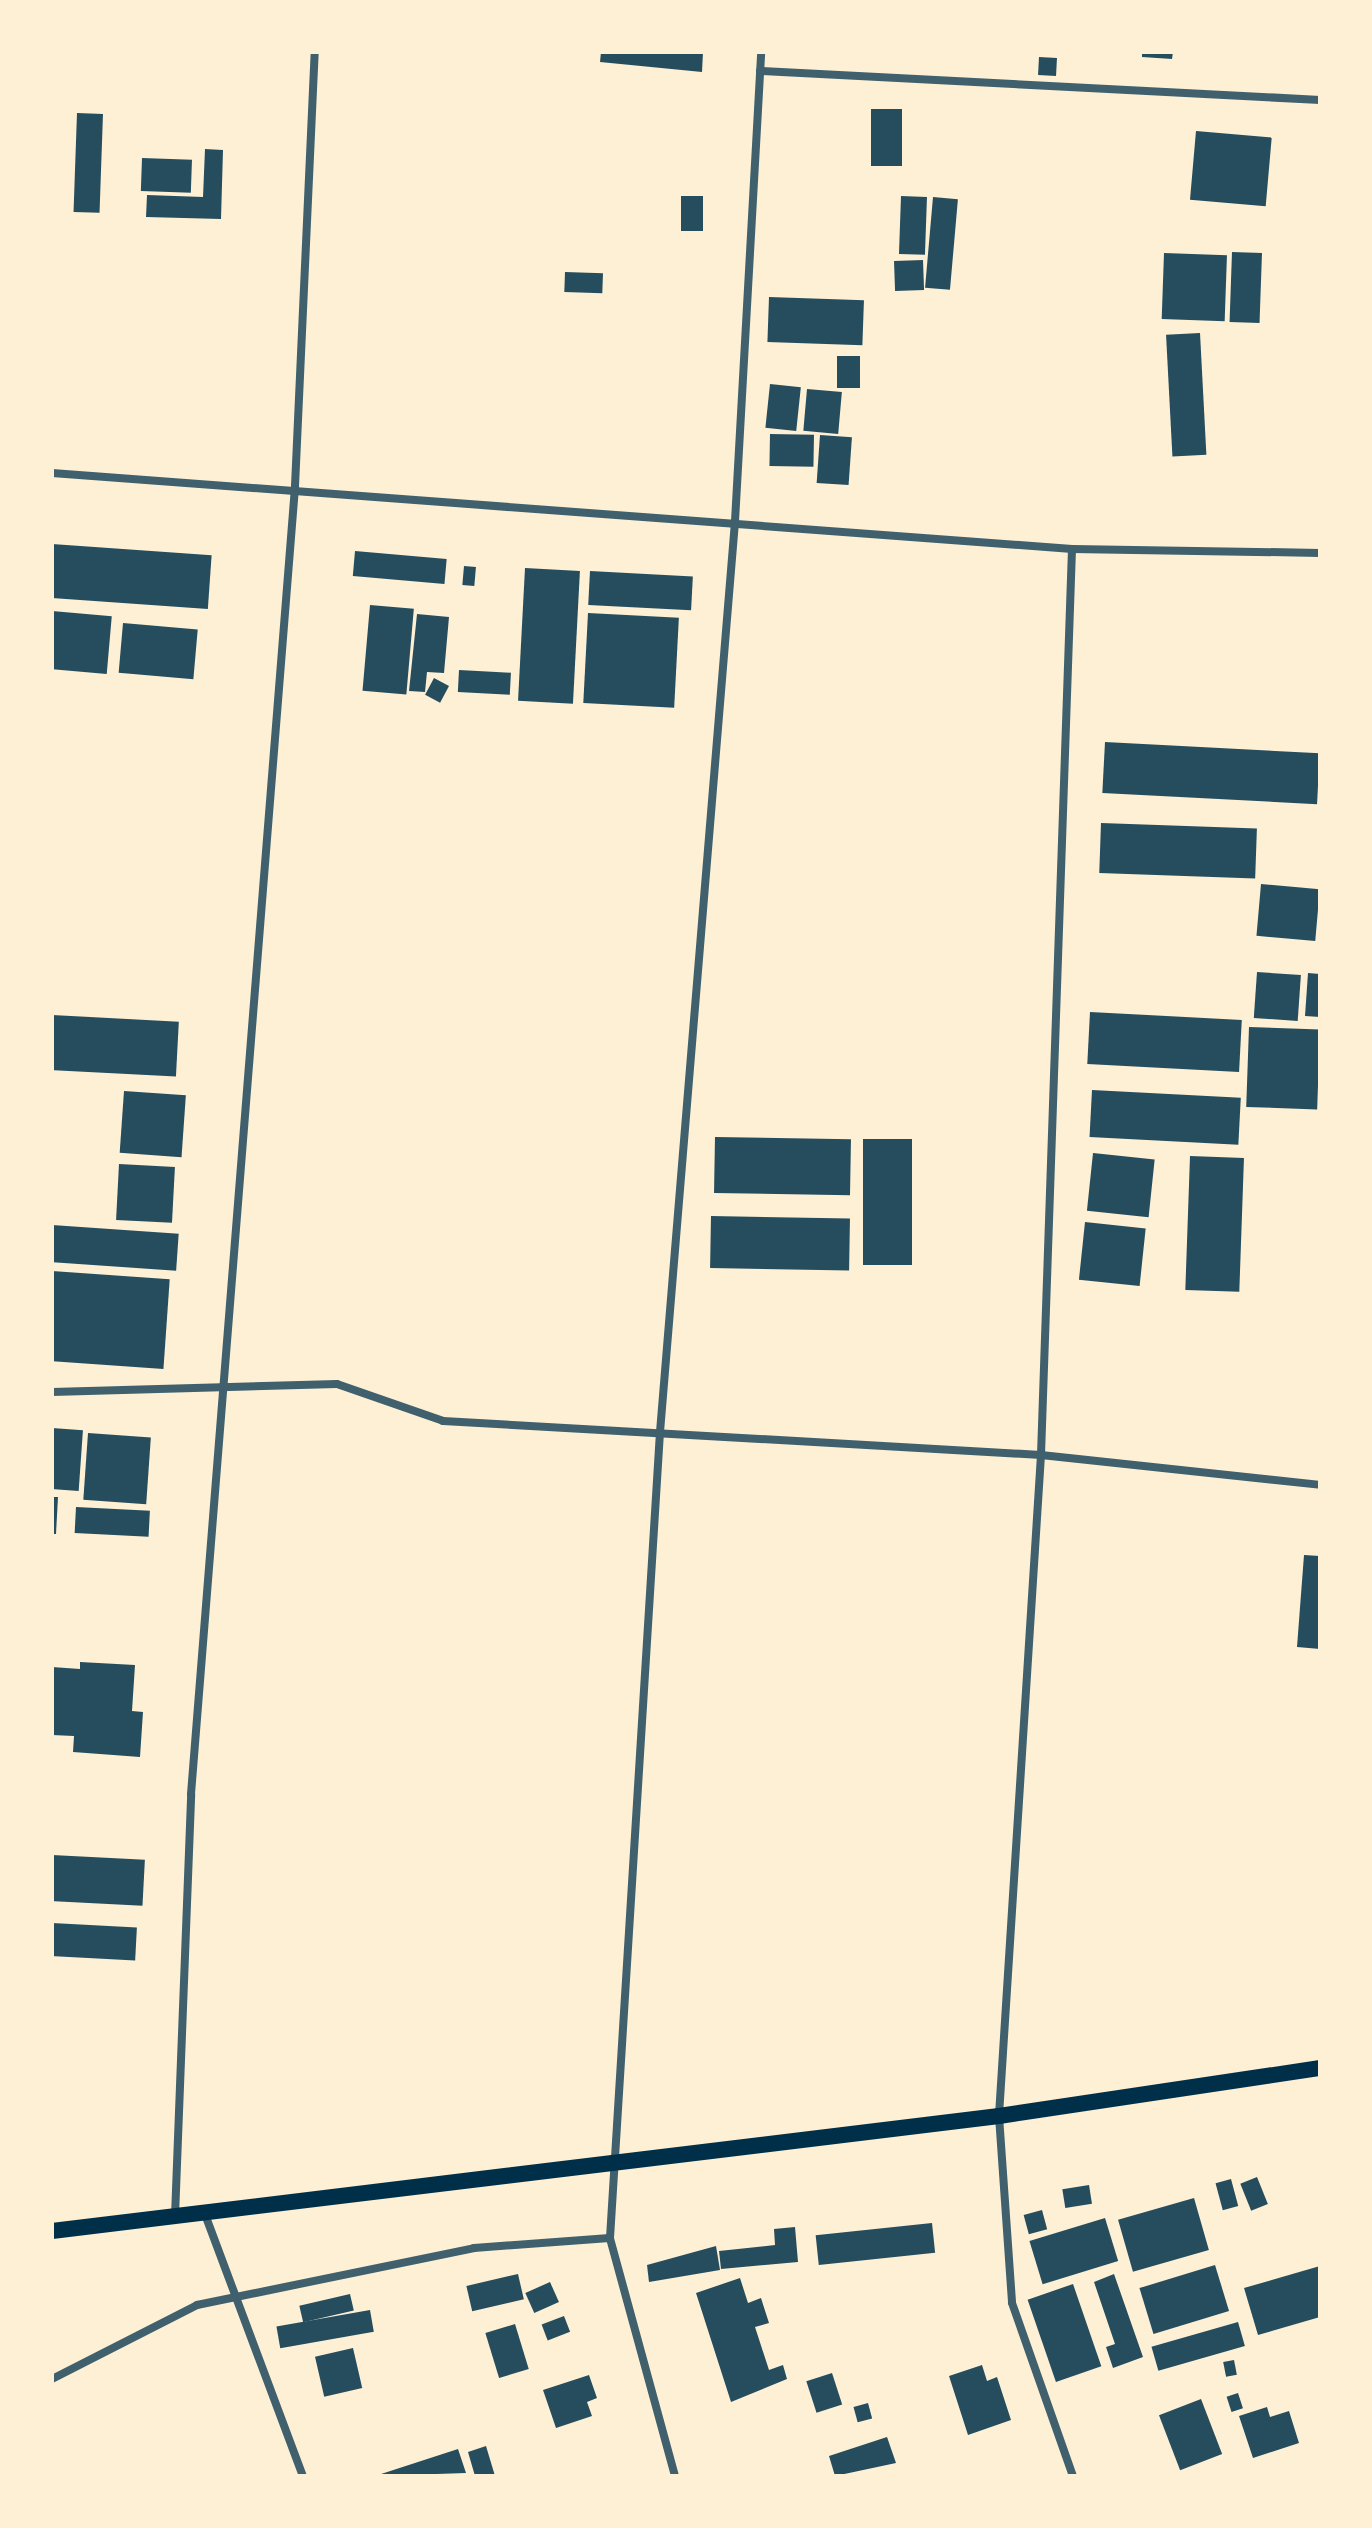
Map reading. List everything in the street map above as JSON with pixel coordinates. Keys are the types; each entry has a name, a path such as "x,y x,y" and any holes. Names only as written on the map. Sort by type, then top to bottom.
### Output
{"main road":[{"path":"52,2231 175,2221 999,2116 1320,2068"}],"street":[{"path":"175,2221 191,1794 295,486 315,52"},
{"path":"675,2476 610,2238 660,1432 735,521 761,52"},
{"path":"760,71 1320,100"},
{"path":"52,473 295,486 1072,549 1320,553"},
{"path":"1072,549 1041,1455 999,2116 1012,2303 1073,2476"},
{"path":"52,1392 337,1384 443,1421 1041,1455 1320,1485"},
{"path":"206,2217 303,2476"},
{"path":"52,2379 197,2305 474,2248 610,2238"}],"building":[{"path":"601,52 703,52 702,72 600,62"},
{"path":"1142,52 1173,52 1172,59 1142,57"},
{"path":"1039,57 1057,58 1056,76 1038,75"},
{"path":"871,109 902,109 902,166 871,166"},
{"path":"77,113 103,114 100,213 74,212"},
{"path":"1196,131 1272,138 1266,206 1190,200"},
{"path":"205,149 223,150 221,219 146,217 147,195 203,197"},
{"path":"142,158 192,160 191,193 141,191"},
{"path":"681,196 703,196 703,231 681,231"},
{"path":"901,196 927,197 925,255 899,254"},
{"path":"933,197 958,199 950,290 925,288"},
{"path":"1232,252 1262,253 1260,323 1230,322"},
{"path":"1164,253 1227,255 1225,321 1162,319"},
{"path":"923,260 924,290 895,291 894,261"},
{"path":"565,272 603,273 602,293 564,292"},
{"path":"769,297 864,300 862,345 767,342"},
{"path":"1200,333 1206,455 1172,457 1166,335"},
{"path":"837,356 860,356 860,388 837,388"},
{"path":"770,384 801,387 796,431 765,428"},
{"path":"807,389 842,392 838,434 803,431"},
{"path":"770,434 814,435 813,467 769,466"},
{"path":"820,435 852,437 849,485 817,483"},
{"path":"52,544 212,555 208,609 52,598"},
{"path":"355,551 447,559 444,584 353,576"},
{"path":"464,566 476,567 474,586 462,585"},
{"path":"525,568 580,571 573,704 518,701"},
{"path":"590,571 693,576 691,610 588,605"},
{"path":"370,605 414,609 406,695 363,691"},
{"path":"52,611 112,616 107,674 52,669"},
{"path":"588,613 679,618 674,708 583,703"},
{"path":"417,614 449,617 444,673 427,672 425,692 409,691"},
{"path":"123,623 198,630 193,679 119,673"},
{"path":"459,670 511,673 510,695 458,692"},
{"path":"434,678 449,686 440,703 425,695"},
{"path":"1105,742 1320,753 1317,804 1102,793"},
{"path":"1101,823 1257,828 1255,878 1099,873"},
{"path":"1261,884 1320,889 1315,941 1256,936"},
{"path":"1257,972 1301,975 1298,1021 1254,1018"},
{"path":"1308,973 1320,974 1320,1017 1305,1016"},
{"path":"1090,1012 1242,1020 1239,1072 1087,1064"},
{"path":"52,1015 179,1022 176,1077 52,1070"},
{"path":"1249,1027 1320,1029 1317,1109 1246,1107"},
{"path":"1092,1090 1241,1098 1238,1145 1090,1137"},
{"path":"124,1091 186,1095 182,1157 120,1153"},
{"path":"715,1137 851,1139 850,1195 714,1193"},
{"path":"863,1139 912,1139 912,1265 863,1265"},
{"path":"1093,1153 1155,1159 1149,1217 1087,1211"},
{"path":"1190,1156 1244,1158 1239,1292 1185,1290"},
{"path":"119,1164 175,1167 172,1223 116,1220"},
{"path":"711,1216 850,1218 849,1270 710,1268"},
{"path":"1085,1222 1146,1228 1140,1286 1079,1280"},
{"path":"52,1225 179,1234 176,1271 52,1262"},
{"path":"52,1271 170,1279 163,1369 52,1361"},
{"path":"52,1428 83,1430 79,1491 52,1489"},
{"path":"88,1433 151,1437 146,1504 83,1500"},
{"path":"52,1497 58,1497 56,1534 52,1534"},
{"path":"76,1507 150,1511 149,1537 75,1533"},
{"path":"1304,1555 1320,1556 1320,1649 1297,1647"},
{"path":"80,1662 135,1665 132,1711 143,1712 140,1757 73,1752 74,1736 52,1735 52,1667 80,1669"},
{"path":"52,1855 145,1860 142,1906 52,1901"},
{"path":"52,1923 137,1927 135,1960 52,1956"},
{"path":"1257,2177 1268,2204 1251,2211 1240,2184"},
{"path":"1231,2179 1238,2206 1223,2210 1216,2183"},
{"path":"1089,2185 1092,2204 1065,2208 1062,2189"},
{"path":"1194,2198 1209,2250 1133,2272 1118,2220"},
{"path":"1042,2210 1047,2229 1029,2234 1024,2215"},
{"path":"1105,2218 1118,2261 1043,2284 1029,2241"},
{"path":"932,2223 935,2253 819,2265 816,2235"},
{"path":"795,2227 798,2262 721,2269 719,2251 775,2245 774,2229"},
{"path":"716,2246 720,2270 649,2282 647,2265"},
{"path":"1215,2265 1229,2311 1153,2334 1139,2288"},
{"path":"1320,2266 1320,2317 1258,2335 1244,2288"},
{"path":"518,2274 524,2299 472,2311 466,2286"},
{"path":"1114,2274 1143,2357 1113,2368 1106,2347 1115,2344 1094,2282"},
{"path":"740,2278 748,2303 761,2298 769,2323 755,2327 769,2370 783,2365 787,2379 731,2402 696,2293"},
{"path":"550,2282 559,2302 534,2313 525,2293"},
{"path":"1073,2284 1101,2366 1056,2382 1028,2300"},
{"path":"350,2294 354,2311 303,2322 299,2306"},
{"path":"370,2310 374,2332 280,2348 276,2326"},
{"path":"564,2316 570,2332 548,2340 542,2325"},
{"path":"1238,2322 1245,2346 1158,2371 1151,2347"},
{"path":"515,2324 529,2369 499,2378 485,2333"},
{"path":"353,2348 362,2388 324,2397 315,2357"},
{"path":"1234,2360 1237,2375 1226,2377 1223,2362"},
{"path":"982,2365 987,2381 997,2377 1011,2420 968,2435 949,2376"},
{"path":"832,2373 842,2404 817,2413 806,2381"},
{"path":"589,2375 597,2398 587,2402 592,2416 556,2428 543,2390"},
{"path":"1238,2393 1243,2408 1232,2412 1227,2397"},
{"path":"1201,2399 1222,2454 1180,2470 1159,2415"},
{"path":"868,2403 872,2418 858,2422 854,2407"},
{"path":"1267,2407 1270,2417 1289,2411 1299,2443 1253,2458 1239,2416"},
{"path":"887,2437 896,2463 835,2476 829,2456"},
{"path":"486,2446 495,2476 475,2476 468,2452"},
{"path":"458,2449 466,2473 378,2476 378,2475"}]}
